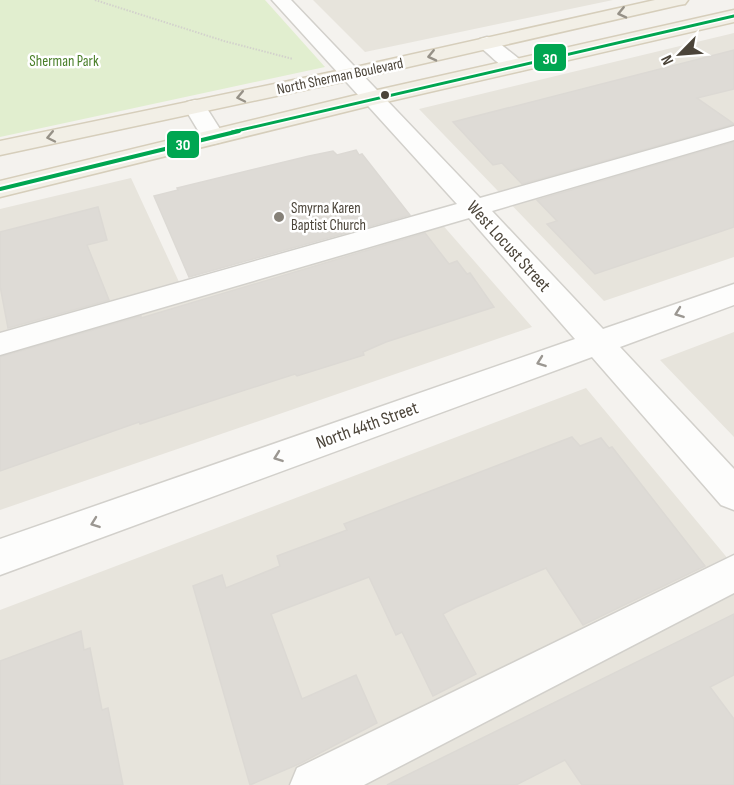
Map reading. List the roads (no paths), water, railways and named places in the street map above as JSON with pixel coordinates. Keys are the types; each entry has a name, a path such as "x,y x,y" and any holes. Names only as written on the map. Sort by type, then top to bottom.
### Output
{"main road":[{"name":"North Sherman Boulevard","path":"0,148 351,74 679,0"},
{"name":"North Sherman Boulevard","path":"0,189 373,98 734,16"}],"street":[{"name":"West Locust Street","path":"281,0 475,208 734,494"},
{"path":"487,43 516,66"},
{"path":"195,107 213,137"},
{"path":"0,344 734,133"},
{"name":"North 44th Street","path":"0,557 734,294"},
{"path":"314,785 734,573"}],"place":[{"name":"Smyrna Karen Baptist Church","path":"279,217"}],"park label":[{"name":"Sherman Park","path":"64,61"}]}
